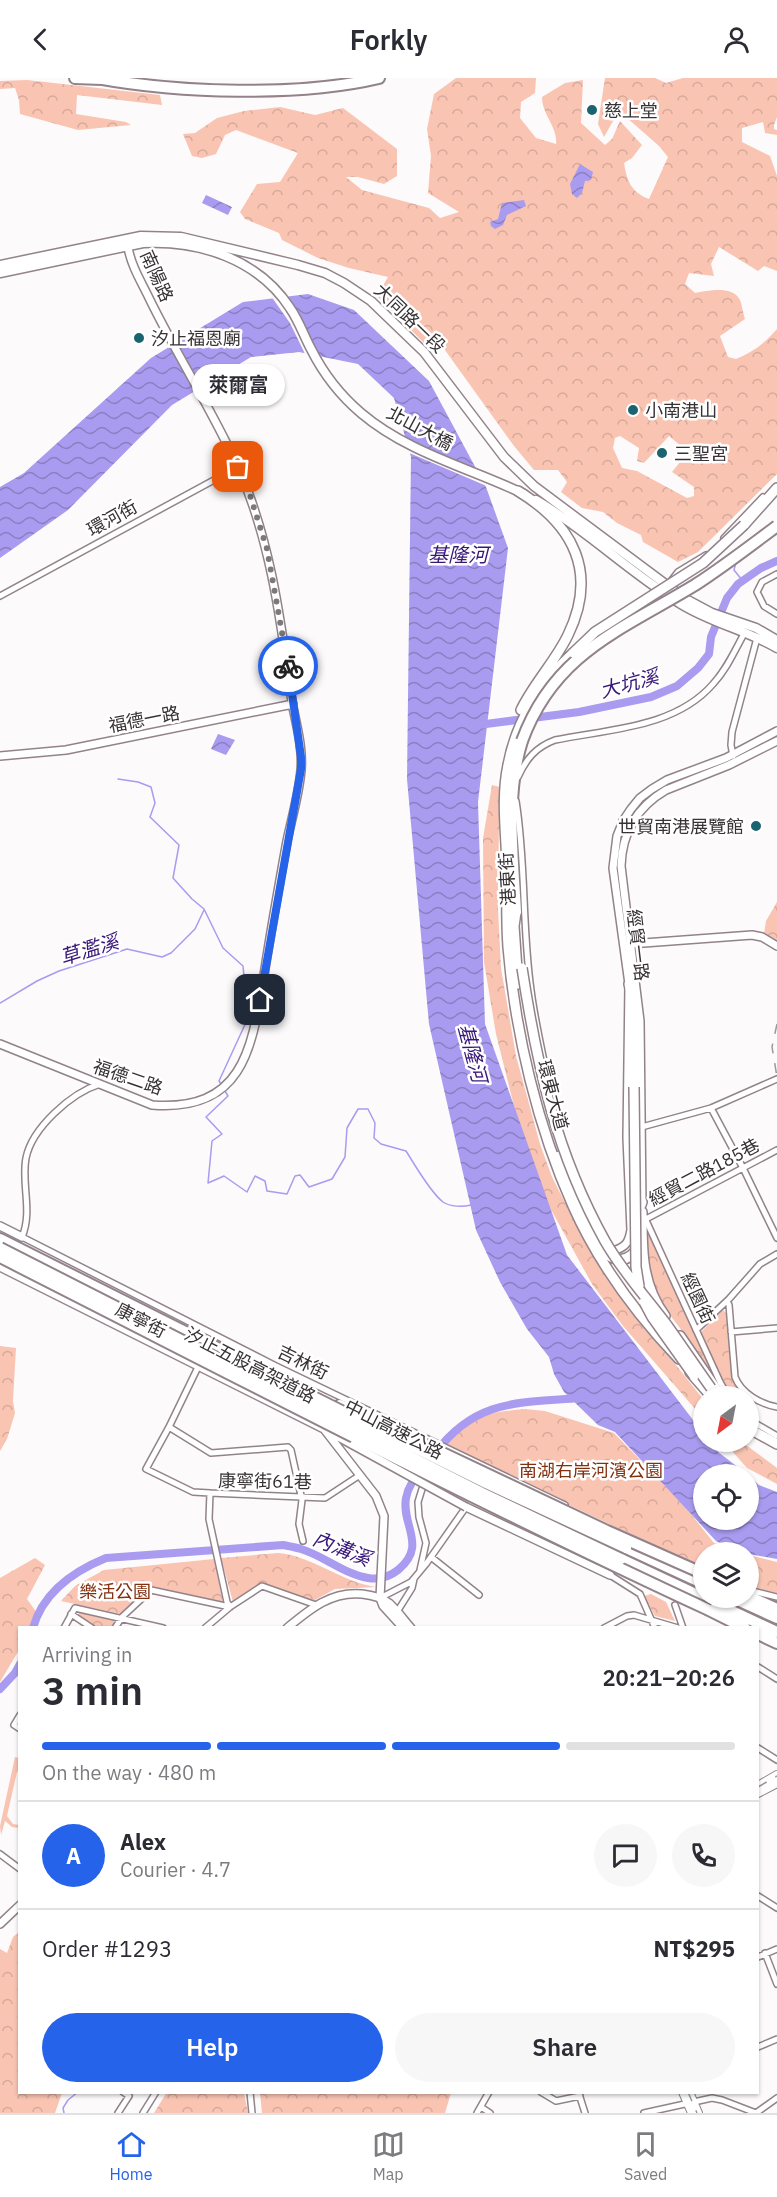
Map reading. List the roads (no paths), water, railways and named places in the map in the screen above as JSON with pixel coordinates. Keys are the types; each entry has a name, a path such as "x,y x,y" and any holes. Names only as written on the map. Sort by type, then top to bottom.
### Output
{"highway":[{"path":"75,78 172,87 252,90 300,88 387,78"},
{"path":"364,82 379,78"},
{"name":"環東大道","path":"705,1386 668,1348 621,1288 584,1226 558,1169 544,1128 521,1032 508,946 505,807 508,764 527,710 551,675 595,632 686,575 710,557 744,525 777,488"},
{"path":"508,764 508,749 522,708 568,635 577,613 581,583 577,557 555,517 519,491"},
{"path":"573,654 603,632 713,565 777,517"},
{"path":"518,984 514,926 516,912 512,810 514,771 529,722 544,695 552,683 578,657 603,639 712,574 777,526"},
{"path":"507,874 513,954 526,1031 542,1099 564,1168 602,1250 610,1257 620,1260 632,1256 639,1244 638,1210 643,1211 642,1257 652,1294 712,1386"},
{"name":"環東大道","path":"516,912 522,969 535,1048 558,1139 569,1168 606,1242 707,1386"},
{"path":"629,984 634,1006 636,1267 640,1292 652,1317 694,1376"},
{"name":"中山高速公路","path":"0,1239 486,1483 693,1579"},
{"path":"599,1242 608,1249 616,1250"},
{"name":"中山高速公路","path":"0,1248 482,1493 777,1632"},
{"name":"汐止五股高架道路","path":"0,1257 574,1547 741,1626"},
{"name":"汐止五股高架道路","path":"229,1355 385,1425 607,1531 693,1568"},
{"path":"759,1436 777,1445"},
{"path":"759,1601 777,1609"},
{"path":"755,1608 777,1618"},
{"path":"759,1634 777,1643"}],"main road":[{"name":"大同路一段","path":"0,273 127,243 141,236 181,237 298,264 325,273 356,290 386,313 434,363 518,472 667,590"},
{"name":"大同路一段","path":"0,265 127,243 172,242 216,252"},
{"name":"北山大橋","path":"216,252 252,270 279,293 294,315 311,350 328,377 361,413 382,429 413,446 519,491 555,512 596,542"},
{"name":"大同路一段","path":"596,542 667,590 711,616 735,625"},
{"path":"735,625 777,648"},
{"path":"735,625 756,628 777,640"},
{"path":"759,1785 777,1775"},
{"path":"759,1792 777,1783"},
{"path":"684,2094 698,2113"},
{"path":"689,2094 692,2113"}],"street":[{"name":"南陽路","path":"127,243 132,262 159,318 209,407 249,492 267,549 293,704"},
{"name":"環河街","path":"0,596 238,467"},
{"path":"667,590 678,572 711,551 777,483"},
{"path":"777,574 767,578 759,586 758,597 764,606 777,614"},
{"name":"港東街","path":"616,1250 610,1244 588,1198 565,1142 552,1098 531,990 516,788 523,765 531,755 546,744 555,740 663,718 691,704 722,672 745,632"},
{"path":"736,762 730,745 732,732 757,638"},
{"name":"福德一路","path":"0,756 66,750 293,704"},
{"name":"福德二路","path":"0,1044 152,1105 173,1107 195,1103 223,1088 240,1068 248,1050 260,1000 300,776 301,757 293,704"},
{"name":"經貿一路","path":"643,1211 640,1021 613,868 614,848 623,821 640,798 652,789 667,780 733,754 777,731"},
{"name":"經貿一路","path":"616,1250 626,1245 631,1230 627,1131 628,944 621,866 624,841 634,818 650,801 666,790 736,762 777,741"},
{"path":"628,944 752,935 762,937 777,946"},
{"path":"627,1131 711,1108 777,1079"},
{"path":"0,1226 22,1237 27,1225 26,1158 36,1134 73,1097 100,1084"},
{"path":"711,1108 777,1238"},
{"name":"經貿二路185巷","path":"643,1211 743,1168 777,1150"},
{"name":"經園街","path":"643,1211 723,1386"},
{"name":"吉林街","path":"22,1237 266,1361 693,1568"},
{"path":"696,1330 760,1264 777,1254"},
{"name":"康寧街","path":"0,1267 324,1429 376,1496 384,1516 380,1598"},
{"path":"727,1300 737,1383 743,1391 754,1398 777,1407"},
{"path":"731,1332 777,1328"},
{"path":"199,1365 146,1469 193,1492 210,1493"},
{"path":"759,1425 777,1436"},
{"path":"169,1427 212,1453 288,1447 291,1449 302,1500 299,1524 303,1541"},
{"path":"324,1429 466,1507 610,1575 640,1594 655,1626"},
{"path":"420,1570 426,1543 419,1517 418,1502 422,1489 448,1449"},
{"name":"康寧街61巷","path":"230,1607 209,1519 210,1493 325,1498 360,1475"},
{"path":"380,1598 415,1578 466,1507"},
{"path":"431,1557 479,1595"},
{"path":"396,1612 412,1588 415,1578"},
{"path":"207,1626 230,1607 262,1586 316,1605"},
{"path":"115,1626 151,1590 230,1607"},
{"path":"759,1593 777,1597"},
{"path":"290,1626 326,1599 356,1594 380,1598 389,1603 409,1626"},
{"path":"380,1598 382,1606 401,1626"},
{"path":"675,1605 682,1626"},
{"path":"65,1626 75,1608 156,1626"},
{"path":"71,1614 89,1626"},
{"path":"608,1626 634,1615 672,1626"},
{"path":"759,1668 777,1679"},
{"path":"759,1749 777,1760"},
{"path":"0,1854 18,1868"},
{"path":"759,1897 777,1908"},
{"path":"0,1924 18,1907"},
{"path":"759,1956 777,1949"},
{"path":"765,1953 777,1984"},
{"path":"759,2048 777,2039"},
{"path":"118,2113 126,2094"},
{"path":"143,2113 155,2094"},
{"path":"250,2094 252,2113"},
{"path":"488,2094 479,2110 490,2113"},
{"path":"544,2094 556,2101 579,2094 585,2113"},
{"path":"554,2094 556,2101"},
{"path":"644,2113 712,2098 756,2113 777,2098"}],"water":[{"path":"580,164 593,172 591,180 585,181 582,193 577,198 572,194 570,184"},
{"path":"206,195 232,207 228,215 202,203"},
{"path":"524,200 526,206 507,215 503,225 495,229 491,226 490,222 498,219 502,203"},
{"name":"基隆河","path":"308,294 354,310 429,381 486,487 508,548 478,802 485,1024 567,1255 693,1420 693,1452 718,1452 734,1464 693,1464 693,1516 615,1432 598,1425 564,1392 554,1374 549,1357 527,1329 500,1282 476,1230 429,1024 407,779 411,457 394,398 358,364 299,352 251,357 172,405 68,510 0,558 0,487 24,473 151,358 243,302"},
{"path":"218,734 235,740 226,755 211,749"},
{"path":"759,1485 777,1492 777,1559 759,1556 759,1542 716,1541 706,1530 759,1530"}],"waterway":[{"name":"大坑溪","path":"478,725 579,712 651,697 677,686 698,668 709,654 711,637 727,598 738,584 761,568 777,561"},
{"path":"736,562 734,570 742,580"},
{"name":"草濫溪","path":"118,779 151,787 155,803 150,817 179,845 173,878 204,909 223,948 243,966 248,1018 219,1081 221,1084"},
{"name":"草濫溪","path":"0,1003 59,971 127,949 162,957 171,953 195,929 204,910"},
{"name":"草濫溪","path":"225,1091 228,1096 206,1117 222,1134 212,1141 208,1183 224,1176 247,1192 255,1176 265,1181 267,1191 287,1194 295,1176 300,1175 309,1187 332,1179 345,1157 347,1128 358,1109 368,1109 375,1123 374,1138 381,1144 406,1151 438,1198 449,1205 471,1205"},
{"name":"內溝溪","path":"436,1452 451,1435 483,1413 518,1403 580,1398"},
{"name":"內溝溪","path":"34,1626 44,1604 61,1584 82,1569 106,1558 283,1545 309,1552 359,1576 376,1579 387,1576 398,1570 407,1561 411,1552 411,1535 405,1508 406,1498 411,1485 424,1467"},
{"name":"內溝溪","path":"0,1689 18,1668"},
{"path":"64,2113 63,2108 76,2094"}],"railway":[{"path":"777,1024 772,1047 777,1077"},
{"path":"759,1786 777,1776"},
{"path":"689,2094 697,2113"}],"place":[{"name":"慈上堂","path":"592,110"},
{"name":"汐止福恩廟","path":"139,338"},
{"name":"小南港山","path":"633,410"},
{"name":"三聖宮","path":"662,453"},
{"name":"萊爾富","path":"238,467"},
{"name":"世貿南港展覽館","path":"756,826"}],"park label":[{"name":"南湖右岸河濱公園","path":"591,1470"},
{"name":"樂活公園","path":"115,1591"}]}
